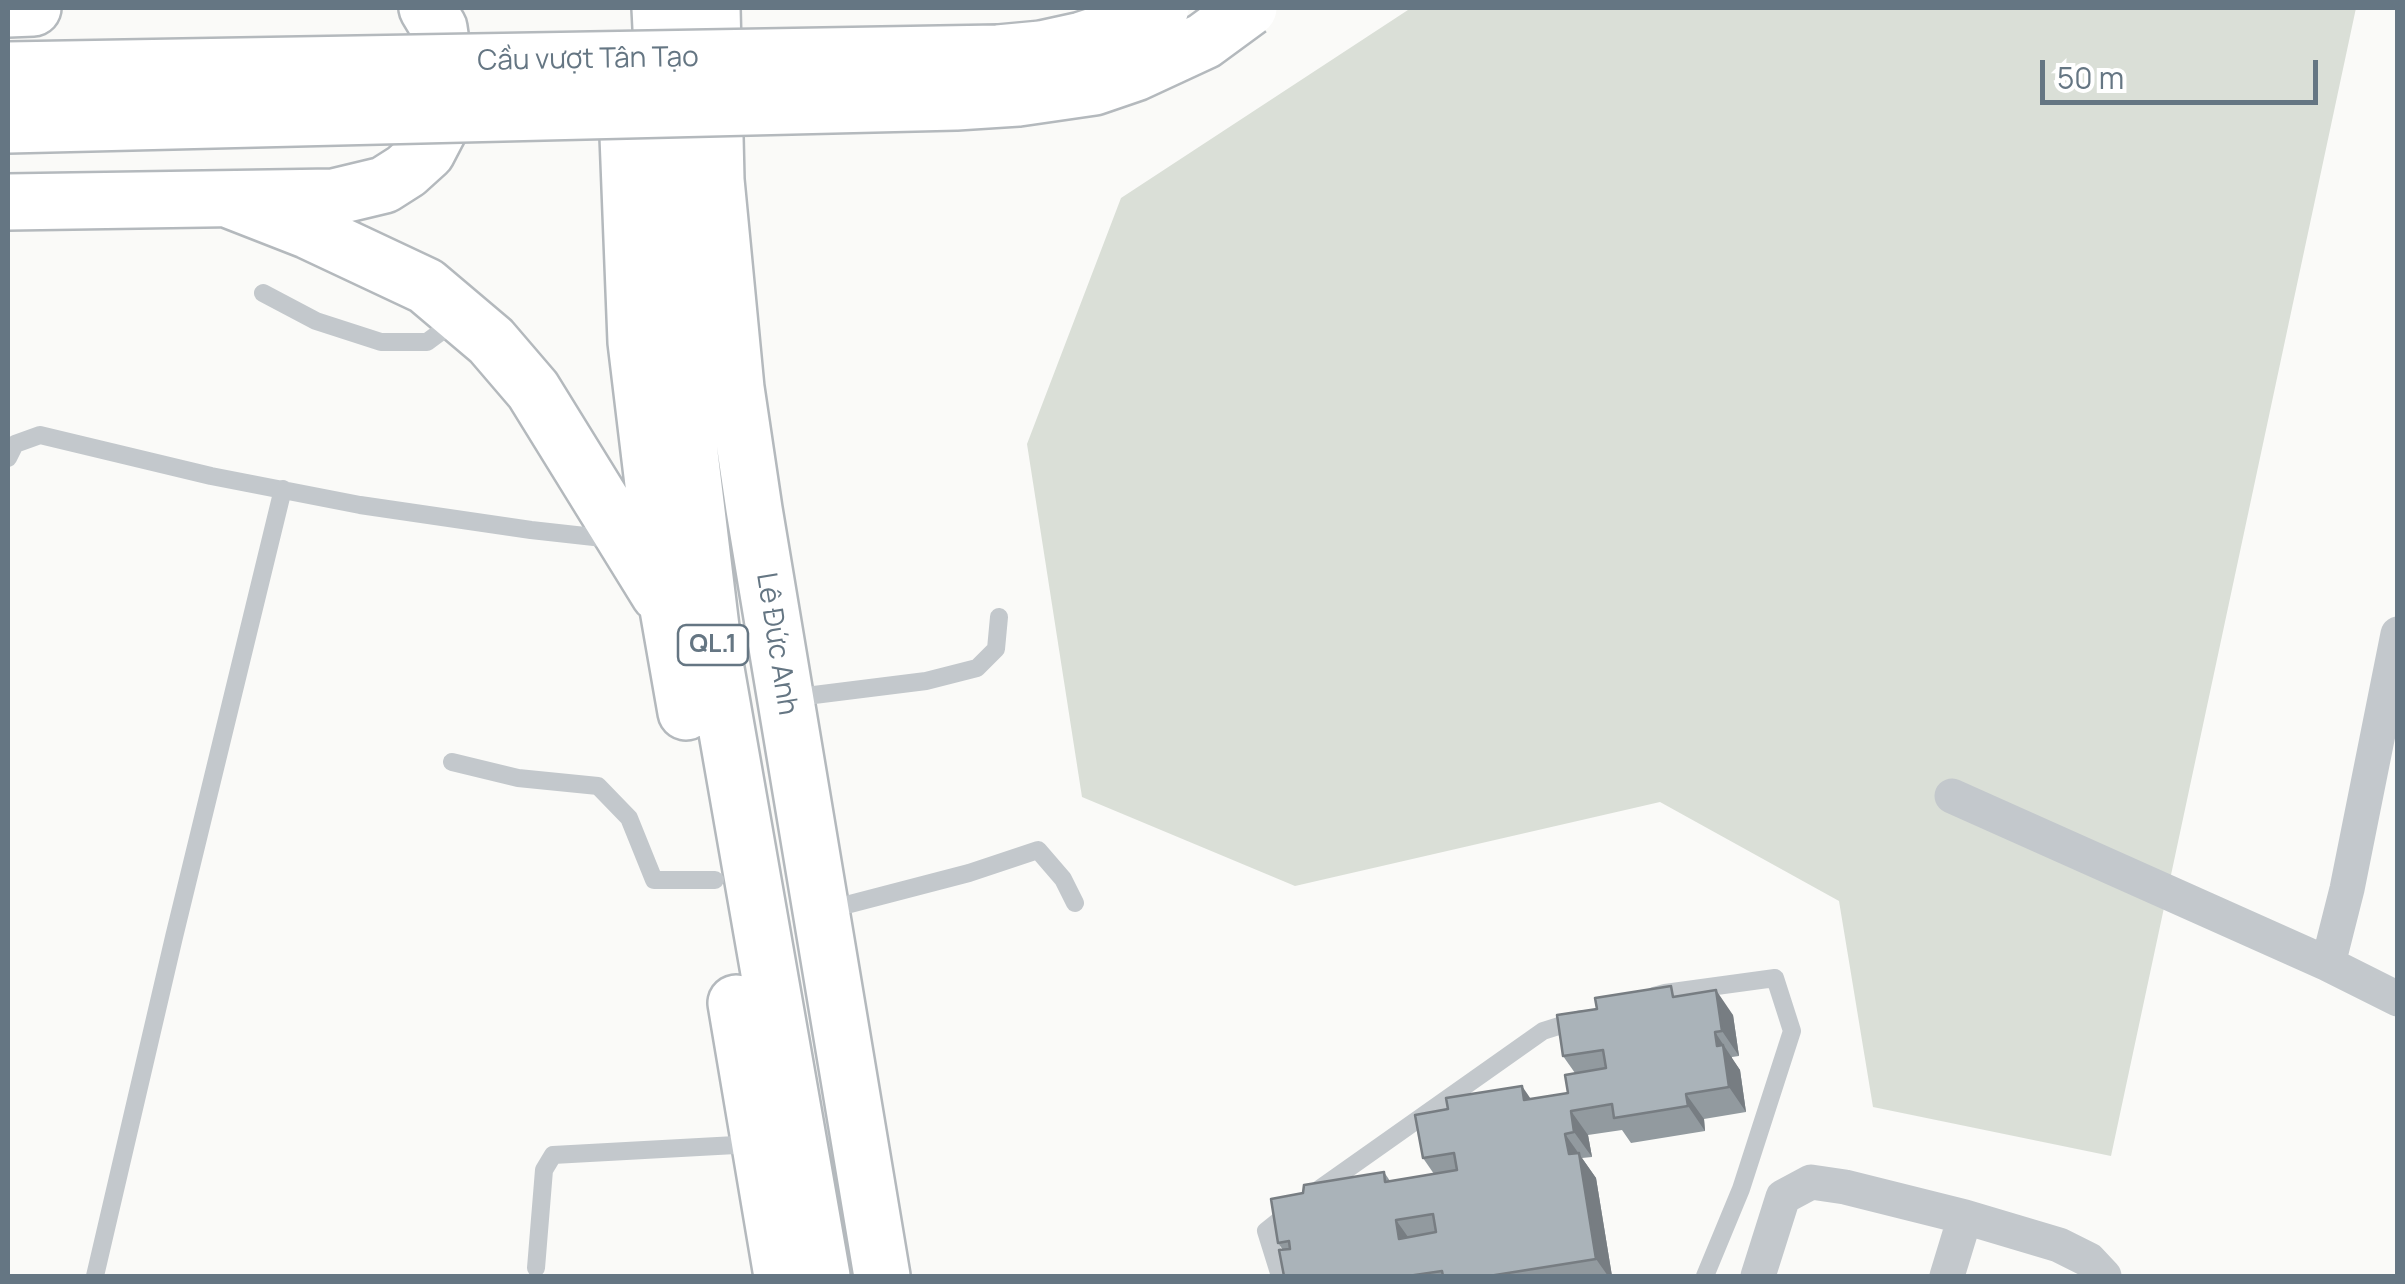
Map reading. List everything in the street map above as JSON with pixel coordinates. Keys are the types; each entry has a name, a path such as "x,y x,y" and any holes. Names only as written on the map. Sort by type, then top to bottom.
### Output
{"highway":[{"path":"8,8 33,8"},
{"path":"8,202 334,197 384,185 428,152 439,129 448,82 439,28 427,8"},
{"name":"QL.1","path":"622,8 636,342 668,609 782,1276"},
{"name":"QL.1","path":"660,8 677,345 716,669 822,1276"},
{"name":"Lê Đức Anh","path":"712,8 716,180 736,388 814,695 913,1276"},
{"name":"Lê Đức Anh","path":"747,8 768,507 882,1276"},
{"name":"Cầu vượt Tân Tạo","path":"8,70 998,53 1082,40 1161,8"},
{"path":"8,125 1018,98 1094,87 1135,72 1204,40 1249,8"},
{"path":"227,199 309,231 426,286 491,341 533,390 668,609"}],"street":[{"path":"2330,957 2398,634"},
{"path":"1952,796 2330,957 2398,999"},
{"path":"1758,1276 1783,1197 1811,1182 1964,1217 2059,1245 2089,1260 2104,1276"},
{"path":"1948,1276 1964,1217"}],"lane":[{"path":"263,294 316,321 380,342 427,342 463,316"},
{"path":"8,458 16,444 40,435 212,476 398,510 625,540"},
{"path":"96,1276 282,489"},
{"path":"814,695 926,680 977,668 996,649 999,616"},
{"path":"452,762 518,778 598,786 629,818 654,880 715,880"},
{"path":"850,904 1038,850 1063,879 1075,903"},
{"path":"1630,1004 1664,992 1775,978 1792,1031 1741,1189 1705,1276"},
{"path":"1280,1276 1266,1231 1308,1197 1544,1031 1596,1015"},
{"path":"536,1268 544,1170 553,1155 760,1144"}],"shaded area":[{"path":"1411,8 2356,8 2111,1156 1873,1107 1839,901 1660,802 1295,886 1082,797 1027,444 1121,198"}],"building":[{"path":"1671,986 1673,997 1716,990 1722,1031 1715,1032 1717,1046 1723,1045 1729,1087 1686,1094 1688,1106 1614,1118 1612,1104 1571,1111 1574,1132 1565,1134 1569,1154 1579,1153 1596,1259 1489,1276 1443,1276 1442,1271 1408,1276 1284,1276 1279,1250 1290,1249 1289,1241 1278,1243 1271,1199 1303,1193 1304,1185 1384,1172 1385,1182 1457,1170 1454,1153 1423,1158 1415,1115 1448,1109 1446,1098 1522,1086 1524,1100 1568,1093 1565,1075 1606,1068 1603,1050 1563,1056 1557,1015 1597,1009 1595,998","holes":["1433,1214 1436,1232 1399,1239 1396,1220"]}]}
